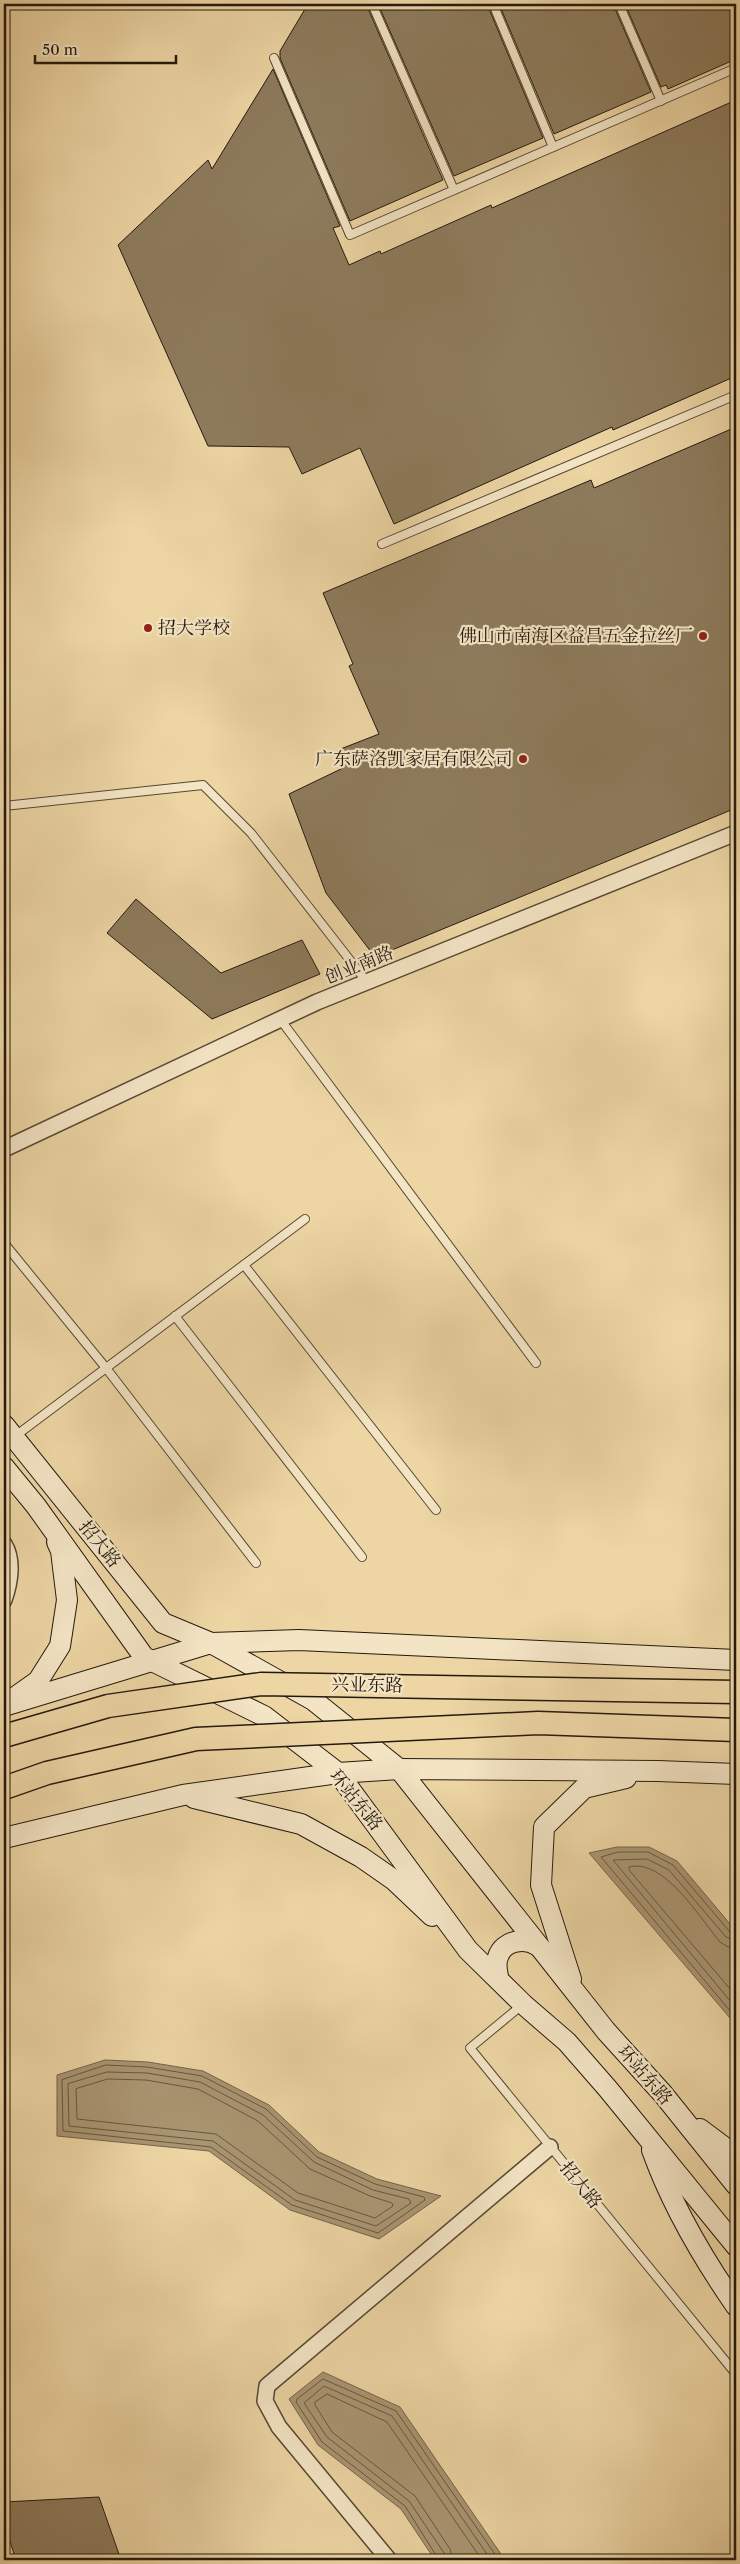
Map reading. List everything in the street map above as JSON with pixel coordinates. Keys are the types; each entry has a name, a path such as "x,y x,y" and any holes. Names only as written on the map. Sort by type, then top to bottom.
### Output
{"main road":[{"name":"招大路","path":"7,1434 163,1623 211,1643"},
{"path":"4,1467 36,1506 61,1550 67,1600 60,1646 38,1681 4,1706"},
{"name":"环站东路","path":"36,1506 144,1657 264,1716 338,1773 468,1950 523,2004 567,2042 646,2134 736,2246"},
{"path":"4,1706 211,1643 299,1640 736,1660"},
{"name":"环站东路","path":"211,1643 313,1700 399,1769 576,1993 678,2113 736,2185"},
{"name":"兴业东路","path":"4,1736 108,1706 261,1684 736,1692"},
{"path":"4,1788 48,1773 196,1738 538,1722 736,1730"},
{"path":"4,1838 182,1795 338,1773 399,1769 658,1771 736,1774"},
{"path":"576,1993 541,1885 544,1827 584,1788 658,1771"},
{"path":"182,1795 301,1824 361,1857 394,1880 468,1950"},
{"path":"498,1978 496,1965 498,1955 505,1948 520,1940 530,1940 538,1946"},
{"name":"环站东路","path":"678,2113 736,2156"},
{"name":"环站东路","path":"646,2134 663,2180 686,2227 715,2276 736,2306"}],"street":[{"name":"创业南路","path":"4,1148 280,1019 736,833"},
{"path":"4,1544 10,1552 10,1565 8,1590 4,1600"},
{"path":"389,2560 279,2427 265,2401 267,2386 550,2147"}],"lane":[{"path":"372,4 454,190"},
{"path":"493,4 553,147"},
{"path":"619,4 661,100"},
{"path":"274,58 350,235 736,68"},
{"path":"382,544 736,395"},
{"path":"4,806 203,785 251,833 367,982"},
{"path":"280,1019 536,1364"},
{"path":"7,1434 106,1368 305,1219"},
{"path":"4,1243 106,1368 256,1563"},
{"path":"244,1265 436,1510"},
{"path":"175,1316 362,1557"},
{"name":"招大路","path":"523,2004 470,2048 736,2374"}],"water":[{"path":"617,1847 649,1847 677,1861 736,1931 736,2025 589,1853"},
{"path":"105,2060 148,2062 203,2071 269,2105 319,2152 377,2179 441,2196 379,2239 290,2210 209,2151 57,2136 57,2075"},
{"path":"323,2372 400,2407 505,2560 435,2560 401,2509 318,2445 289,2399"}],"building":[{"path":"308,4 366,4 443,180 350,221 280,58 280,51"},
{"path":"378,4 487,4 543,138 454,176"},
{"path":"499,4 613,4 651,92 554,134"},
{"path":"625,4 736,4 736,59 668,89 666,85 661,87"},
{"path":"273,69 340,226 333,228 349,265 380,251 381,254 491,205 492,208 736,100 736,376 613,430 612,427 394,524 360,448 302,474 289,447 208,446 118,245 208,160 212,169"},
{"name":"广东萨洛凯家居有限公司","path":"736,427 736,808 375,957 326,893 289,794 343,768 338,750 379,734 349,666 353,664 323,593 591,480 594,488"},
{"path":"136,899 221,973 302,940 320,974 212,1019 107,933"},
{"path":"99,2497 121,2560 16,2560 4,2523 4,2502"}],"place":[{"name":"招大学校","path":"148,628"},
{"name":"佛山市南海区益昌五金拉丝厂","path":"703,636"},
{"name":"广东萨洛凯家居有限公司","path":"523,759"}]}
